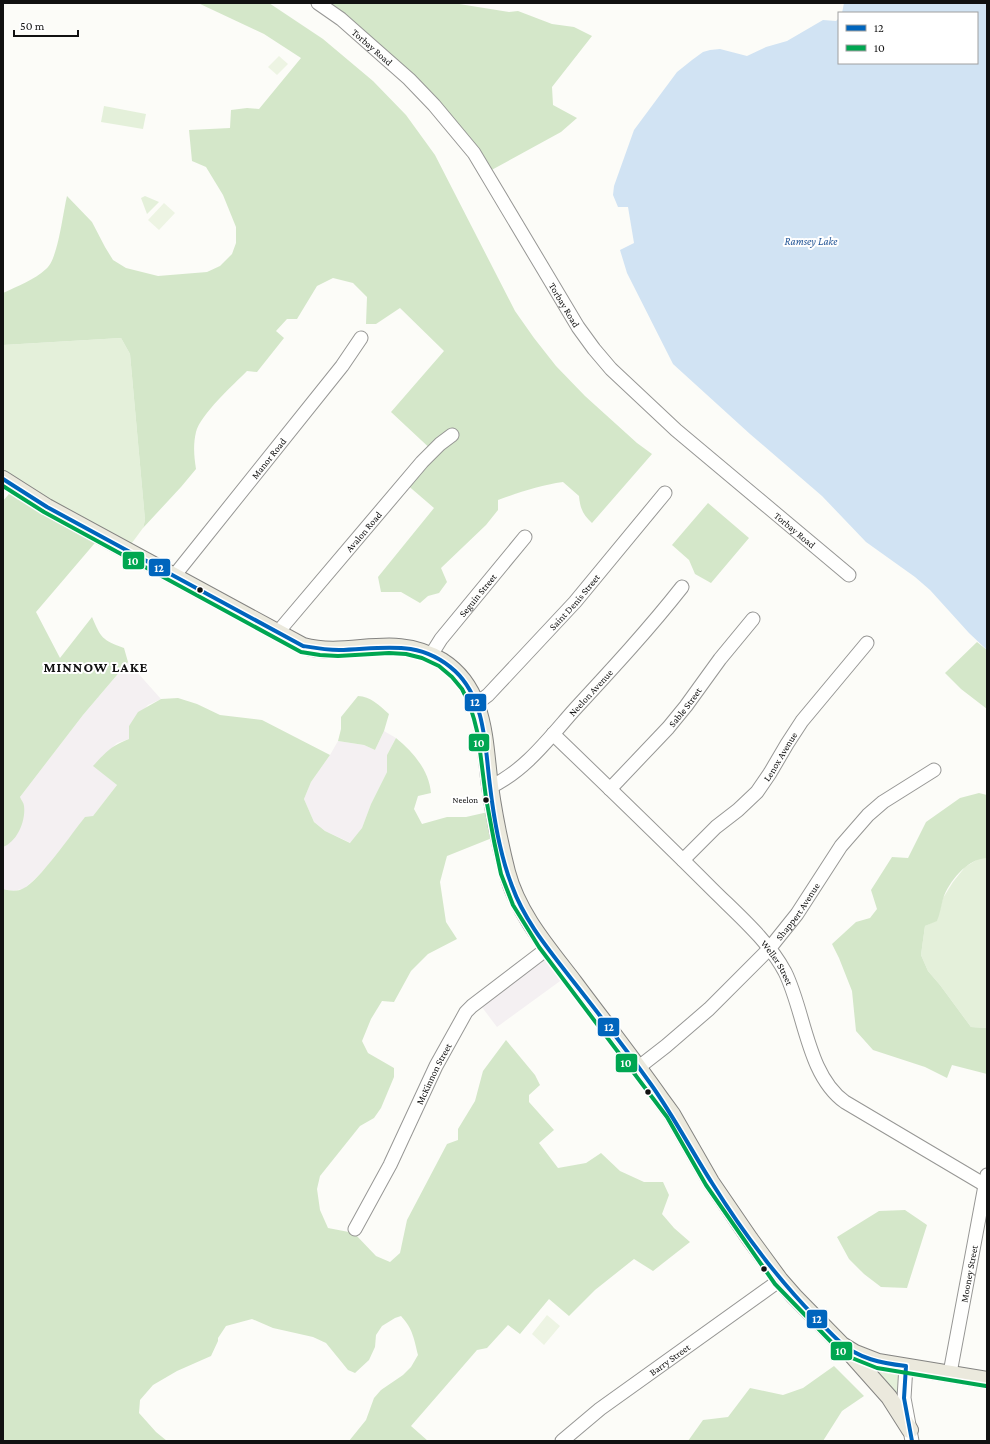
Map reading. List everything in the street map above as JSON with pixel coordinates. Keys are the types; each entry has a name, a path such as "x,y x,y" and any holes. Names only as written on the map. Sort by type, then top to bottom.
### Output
{"main road":[{"path":"3,479 47,507 303,646 313,648 352,649 394,646 418,650 443,662 462,678 469,689 481,717 490,787 503,855 512,887 521,907 548,948 672,1114 711,1182 780,1280 889,1397 911,1435"},
{"path":"842,1345 855,1353 878,1362 987,1380"}],"street":[{"name":"Torbay Road","path":"318,3 368,42 408,79 434,105 471,149 578,327 611,369 676,430 849,575"},
{"name":"Manor Road","path":"174,576 342,366 361,338"},
{"name":"Avalon Road","path":"278,632 422,462 440,444 452,435"},
{"name":"Saint Denis Street","path":"476,704 488,695 575,602 665,493"},
{"name":"Seguin Street","path":"431,655 441,639 526,537"},
{"name":"Neelon Avenue","path":"490,787 500,782 518,769 552,734 639,638 682,587"},
{"name":"Sable Street","path":"610,789 668,728 690,701 720,659 753,619"},
{"name":"Lenox Avenue","path":"683,860 716,827 738,810 757,792 770,774 802,720 867,643"},
{"name":"Weller Street","path":"552,734 683,860 758,935 769,949 779,962 792,988 814,1059 823,1079 831,1091 845,1102 986,1180"},
{"name":"Shappert Avenue","path":"638,1067 666,1046 709,1009 769,949 797,914 841,846 868,816 883,802 934,770"},
{"name":"McKinnon Street","path":"355,1229 390,1165 436,1066 466,1012 548,948"},
{"name":"Mooney Street","path":"950,1373 986,1180"},
{"name":"Barry Street","path":"562,1441 600,1409 780,1280"},
{"path":"906,1366 904,1398 911,1435"}],"shaded area":[{"path":"128,662 161,699 148,705 129,726 129,739 117,743 94,766 117,785 93,816 38,876 25,888 14,891 3,889 3,847 5,846 20,797 83,715"},
{"path":"384,731 396,738 387,755 387,772 371,804 362,828 351,843 325,831 314,822 304,799 311,782 338,741 364,745 375,750"},
{"path":"547,950 567,976 497,1027 478,1002"}],"green space":[{"path":"198,3 269,3 323,39 373,81 406,115 435,155 515,311 534,338 556,366 585,396 637,443 652,454 592,523 582,511 579,496 563,482 522,492 498,500 498,510 486,525 441,568 447,582 439,593 428,596 420,603 401,592 381,592 378,577 434,508 405,483 436,454 391,412 444,351 400,308 376,324 366,324 367,297 353,283 333,278 317,286 297,319 287,319 276,331 284,338 257,372 247,371 218,400 204,417 199,425 195,437 194,450 196,469 143,528 145,520 130,354 121,338 3,345 3,293 36,276 50,264 60,235 67,196 92,222 113,260 126,268 158,276 207,272 220,266 232,254 236,243 236,227 223,195 206,167 192,161 189,130 230,128 231,110 247,108 259,109 301,58 264,34"},
{"path":"317,3 453,3 509,12 518,11 552,24 574,27 592,36 552,87 553,105 577,118 561,132 486,173 433,105"},
{"path":"279,56 288,64 277,75 268,67"},
{"path":"104,106 146,114 143,129 101,122"},
{"path":"145,196 159,202 147,214 141,198"},
{"path":"164,203 175,213 159,230 148,220"},
{"path":"121,338 130,354 145,520 143,528 126,551 3,480 3,345"},
{"path":"14,488 100,537 36,612 60,658 92,617 103,637 111,643 124,648 128,662 83,715 20,797 24,804 24,818 20,830 12,841 3,847 3,501"},
{"path":"708,503 749,538 711,583 695,574 689,560 672,545"},
{"path":"977,642 987,650 987,709 961,689 945,673"},
{"path":"358,696 371,700 389,714 384,731 375,750 364,745 338,741 341,729 341,717"},
{"path":"178,698 197,704 220,715 262,720 330,755 311,782 304,799 314,822 325,831 350,843 362,828 371,804 387,772 387,755 396,738 414,755 424,769 430,785 431,793 418,796 414,809 422,824 447,817 466,817 488,812 492,838 447,856 440,882 446,922 457,939 428,954 411,971 394,1002 382,1001 371,1019 362,1041 368,1053 394,1068 394,1077 381,1108 374,1118 360,1126 320,1176 317,1189 320,1210 328,1228 354,1233 376,1256 390,1262 400,1253 407,1220 447,1144 458,1140 458,1129 475,1101 483,1071 506,1040 535,1075 540,1085 529,1095 529,1102 554,1130 539,1143 558,1168 586,1163 601,1153 620,1171 644,1182 663,1182 669,1195 662,1214 674,1228 690,1242 653,1271 634,1259 595,1290 569,1316 549,1299 520,1334 508,1325 487,1348 477,1350 411,1426 428,1441 349,1441 366,1420 374,1398 381,1390 403,1375 411,1367 418,1355 411,1330 401,1316 382,1326 376,1335 375,1347 369,1360 355,1373 348,1370 326,1343 313,1337 273,1328 252,1319 226,1326 218,1338 211,1356 177,1371 153,1385 140,1400 139,1413 156,1432 167,1441 3,1441 3,889 16,891 30,884 46,867 85,817 93,816 117,785 93,766 109,750 129,739 129,726 138,712 161,699"},
{"path":"979,793 987,795 987,858 973,862 954,878 943,899 937,921 925,926 921,955 928,971 971,1027 987,1028 987,1074 952,1065 947,1078 925,1067 873,1050 856,1031 852,991 832,944 856,922 870,918 877,909 871,890 892,857 908,858 926,822 960,798"},
{"path":"980,858 987,858 987,1028 971,1027 928,971 921,955 925,926 937,920 943,898 965,867"},
{"path":"905,1210 927,1225 907,1288 881,1287 864,1274 849,1259 837,1237 879,1211"},
{"path":"547,1315 560,1326 544,1345 532,1334"},
{"path":"855,1354 905,1367 909,1430"},
{"path":"834,1366 864,1396 842,1411 823,1441 688,1441 703,1420 728,1417 750,1388 783,1395 803,1388"}],"water":[{"name":"Ramsey Lake","path":"844,3 987,3 987,650 969,633 930,590 915,577 866,542 822,496 750,434 673,364 627,273 620,250 634,243 628,207 618,207 613,195 614,186 634,130 677,72 703,52 720,49 747,56 766,47 787,41 823,20 836,21 838,19 838,64 978,64 978,12 842,12"}],"transit line":[{"name":"12","path":"3,479 47,507 303,646 334,650 385,648 414,650 428,654 455,671 473,696 478,710 485,741 493,812 501,850 517,899 531,924 650,1083 723,1201 760,1253 786,1286 830,1333 847,1348 871,1359 906,1366 904,1398 912,1441"},
{"name":"10","path":"3,486 44,512 301,652 338,656 389,653 406,654 422,658 439,666 452,677 462,689 469,703 474,719 478,735 486,798 494,841 501,874 513,905 539,947 667,1117 706,1185 775,1284 838,1349 852,1358 877,1368 986,1386"}],"place":[{"name":"Neelon","path":"486,800"}],"district":[{"name":"MINNOW LAKE","path":"96,667"}]}
